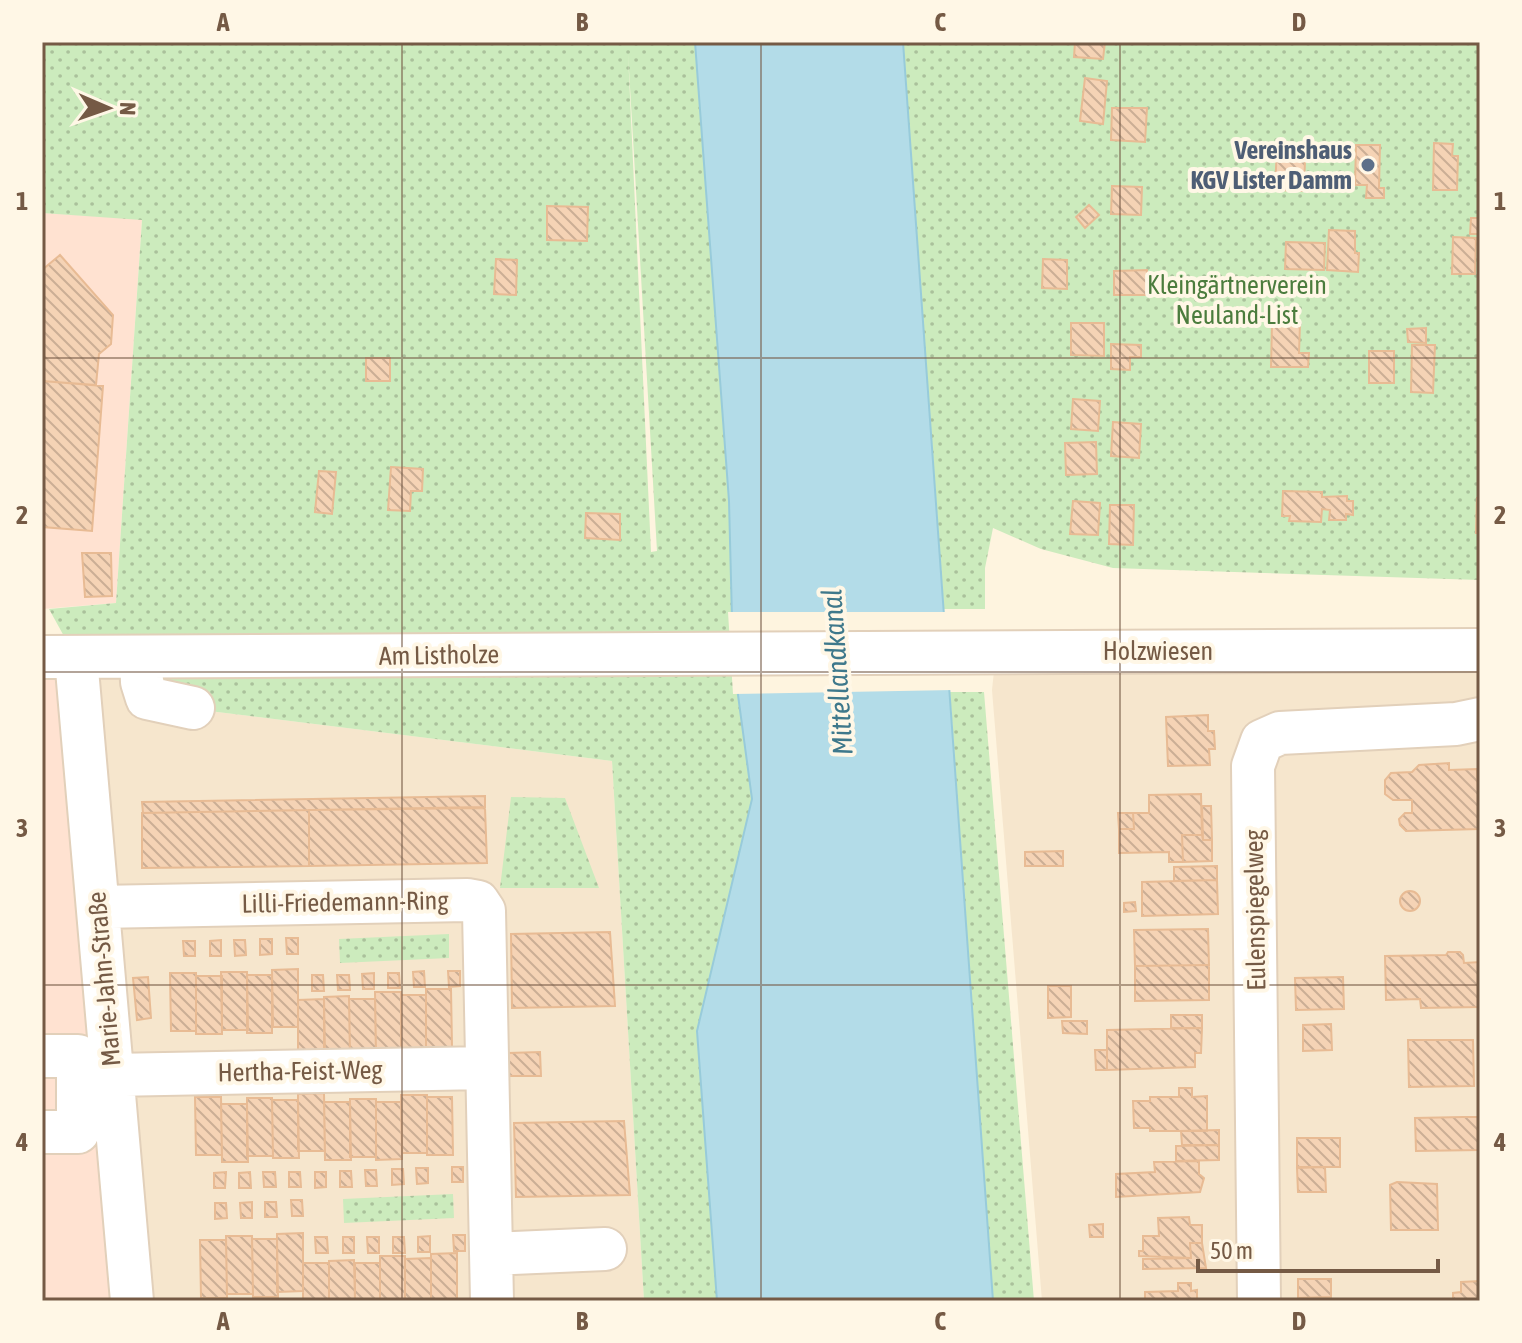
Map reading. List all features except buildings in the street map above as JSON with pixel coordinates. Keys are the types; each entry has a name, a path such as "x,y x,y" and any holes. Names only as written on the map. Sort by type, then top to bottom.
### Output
{"street":[{"name":"Holzwiesen","path":"837,653 1480,650"},
{"name":"Am Listholze","path":"59,657 837,653"},
{"name":"Marie-Jahn-Straße","path":"59,657 98,907 132,1301"},
{"path":"141,658 142,682 147,698 193,708"},
{"name":"Eulenspiegelweg","path":"1259,1301 1253,766 1262,741 1280,733 1456,724 1480,719"},
{"name":"Lilli-Friedemann-Ring","path":"98,907 478,902 484,911 492,1301"},
{"path":"42,1056 78,1056 78,1132 42,1132"},
{"name":"Hertha-Feist-Weg","path":"112,1075 487,1068"},
{"path":"491,1254 605,1249"}],"shaded area":[{"path":"42,213 142,219 116,603 42,609"},
{"path":"1480,650 1480,1301 1042,1301 992,690 996,652"},
{"path":"42,657 76,658 132,1301 42,1301"},
{"path":"76,658 201,710 612,761 644,1301 132,1301"}],"green space":[{"path":"42,42 695,42 729,501 733,658 752,800 697,1031 717,1301 644,1301 612,761 201,710 142,682 76,658 49,609 116,603 142,220 42,213","holes":["628,53 657,551 651,552"]},
{"name":"Kleingärtnerverein Neuland-List","path":"903,42 1480,42 1480,580 1113,568 1041,549 993,528 985,568 985,609 944,609"},
{"path":"950,692 984,692 1034,1301 993,1301"},
{"path":"511,797 565,798 599,888 500,888"},
{"path":"449,934 449,958 340,963 339,939"},
{"path":"453,1194 454,1218 344,1223 343,1199"}],"water":[{"name":"Mittellandkanal","path":"695,42 903,42 993,1301 717,1301 697,1031 752,799 733,658 729,501"}],"pier":[{"path":"728,612 948,612 954,690 733,694"}],"place":[{"name":"Vereinshaus KGV Lister Damm","path":"1368,165"}]}
